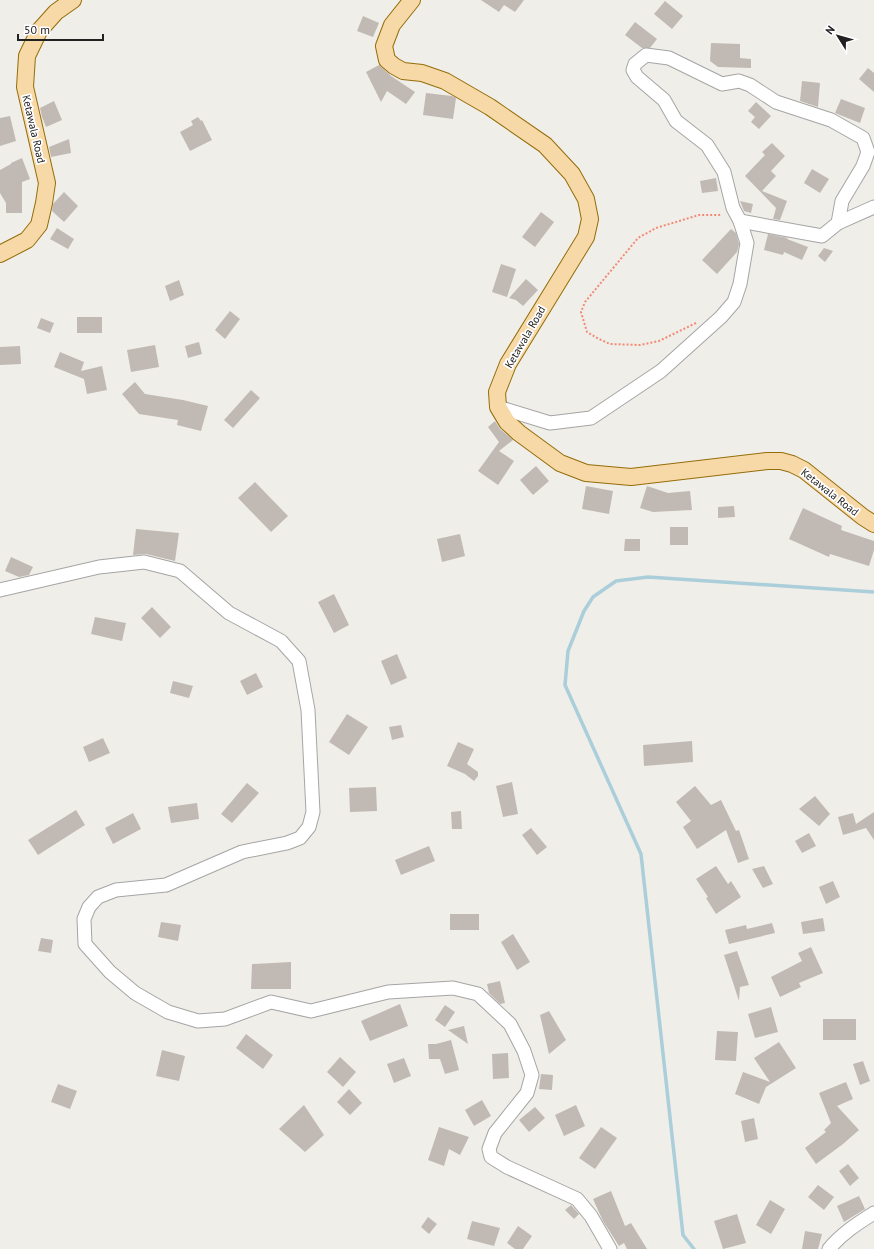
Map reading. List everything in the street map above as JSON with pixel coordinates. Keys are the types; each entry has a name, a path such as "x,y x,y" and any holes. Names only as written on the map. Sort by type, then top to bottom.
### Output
{"main road":[{"name":"Ketawala Road","path":"0,254 27,240 39,225 47,183 25,87 27,56 39,31 56,12 73,0"},
{"name":"Ketawala Road","path":"412,0 392,25 384,46 388,60 394,66 403,71 422,73 445,81 490,107 545,145 572,174 586,199 590,219 586,236 508,364 498,392 498,407 507,422 560,464 586,473 632,477 767,461 781,461 792,464 814,477 863,517 874,524"}],"street":[{"path":"498,407 550,423 591,418 660,371 721,317 734,302 740,284 747,243 740,221 733,208 724,172 707,145 676,121 664,100 637,77 633,70 635,64 646,55 669,58 722,84 739,81 750,85 776,102 831,120 863,138 868,152 863,166 842,201 838,223"},
{"path":"740,221 822,236 838,223 874,207"},
{"path":"0,590 99,567 144,562 180,571 229,613 281,641 300,661 308,710 313,812 310,827 300,838 287,843 242,852 166,884 116,890 98,897 89,906 84,920 86,944 110,972 135,993 168,1012 198,1021 225,1019 271,1002 311,1011 388,992 453,988 478,994 510,1024 524,1051 532,1075 527,1093 495,1133 489,1149 491,1157 507,1168 577,1198 591,1216 610,1249"},
{"path":"830,1249 834,1243 857,1224 874,1213"}],"path":[{"path":"697,322 659,341 640,345 610,344 587,332 581,312 585,302 638,238 656,228 699,215 719,215 733,208"}],"building":[{"path":"481,0 524,0 515,12 504,5 499,12"},
{"path":"665,1 683,16 672,29 654,14"},
{"path":"363,16 379,23 373,37 357,31"},
{"path":"635,22 657,39 650,48 642,48 625,35"},
{"path":"711,43 740,44 740,58 751,59 751,68 718,67 710,61"},
{"path":"379,65 391,76 415,92 406,104 387,91 381,102 366,72"},
{"path":"868,68 874,73 874,92 859,79"},
{"path":"802,81 820,83 818,107 800,101"},
{"path":"426,93 452,96 456,98 453,119 423,115"},
{"path":"841,99 865,108 860,123 835,113"},
{"path":"54,101 62,120 46,127 40,108"},
{"path":"756,102 771,116 759,129 751,122 755,117 748,111"},
{"path":"10,116 16,141 0,146 0,118"},
{"path":"198,117 201,121 202,120 212,140 190,151 180,132 193,125 191,121"},
{"path":"69,139 71,153 51,157 49,147"},
{"path":"772,143 785,156 771,171 776,176 762,191 787,201 780,220 773,219 776,208 745,176 765,155 762,152"},
{"path":"22,158 30,179 22,182 22,213 6,213 6,203 0,193 0,170"},
{"path":"812,169 829,179 820,193 804,183"},
{"path":"716,178 718,191 702,193 700,181"},
{"path":"64,192 78,206 64,222 52,211 53,204"},
{"path":"740,201 753,204 751,213 744,211"},
{"path":"541,212 554,222 535,247 522,237"},
{"path":"57,228 74,239 68,249 50,239"},
{"path":"731,229 736,233 739,244 737,252 717,274 702,260"},
{"path":"768,234 788,238 787,239 808,247 802,260 784,252 783,255 764,250"},
{"path":"824,248 833,251 825,262 818,256"},
{"path":"501,264 516,269 507,297 492,292"},
{"path":"526,279 538,290 523,306 516,300 509,298"},
{"path":"179,280 184,295 170,301 165,286"},
{"path":"230,311 240,319 225,339 215,330"},
{"path":"77,317 102,317 102,333 77,333"},
{"path":"41,318 54,323 50,333 37,328"},
{"path":"199,342 202,354 188,358 185,346"},
{"path":"155,345 159,367 131,372 127,350"},
{"path":"20,346 21,364 0,365 0,347"},
{"path":"60,352 84,362 81,371 102,366 107,390 87,394 84,379 54,367"},
{"path":"135,382 145,394 183,400 208,406 201,431 177,425 178,420 139,414 122,394"},
{"path":"251,390 260,398 233,428 224,420"},
{"path":"495,421 500,429 513,440 499,451 514,461 498,485 478,471 499,442 488,427"},
{"path":"536,466 549,481 533,495 520,480"},
{"path":"255,482 288,516 271,532 238,498"},
{"path":"586,486 613,491 609,514 582,509"},
{"path":"647,486 668,493 690,491 692,510 653,512 640,508"},
{"path":"734,506 735,517 718,518 718,507"},
{"path":"803,508 842,526 841,530 874,541 874,550 869,566 830,554 829,557 789,539"},
{"path":"670,527 688,527 688,545 670,545"},
{"path":"136,529 179,533 175,561 146,554 133,555"},
{"path":"460,534 465,556 442,562 437,539"},
{"path":"625,539 640,539 640,551 624,551"},
{"path":"11,557 33,567 29,575 19,577 5,571"},
{"path":"334,594 349,625 334,633 318,602"},
{"path":"152,607 171,627 160,638 141,618"},
{"path":"95,617 126,623 122,641 91,634"},
{"path":"397,654 407,678 391,685 381,661"},
{"path":"256,673 263,687 247,695 240,681"},
{"path":"173,681 193,686 189,698 170,693"},
{"path":"347,714 368,727 349,755 329,742"},
{"path":"401,725 404,737 392,740 389,727"},
{"path":"103,738 110,753 89,762 83,747"},
{"path":"692,741 693,762 644,766 643,745"},
{"path":"458,742 474,749 467,764 478,772 478,776 474,781 465,774 447,766"},
{"path":"512,782 518,814 503,817 496,786"},
{"path":"247,783 259,793 232,823 221,814"},
{"path":"695,786 711,805 721,800 736,831 739,830 749,859 738,863 726,830 697,849 683,827 691,821 676,802"},
{"path":"376,787 377,811 350,812 349,788"},
{"path":"815,796 830,814 819,826 799,809"},
{"path":"197,803 199,819 171,823 168,807"},
{"path":"76,810 85,825 38,855 28,840"},
{"path":"461,811 462,829 452,829 451,812"},
{"path":"874,812 874,840 866,828 843,835 838,817 853,813 856,824"},
{"path":"133,813 141,829 113,844 105,828"},
{"path":"531,828 547,847 537,855 522,835"},
{"path":"809,833 816,846 802,853 795,841"},
{"path":"429,846 435,861 401,875 395,860"},
{"path":"716,866 728,884 731,881 741,897 716,914 706,898 708,897 696,879"},
{"path":"764,866 773,884 763,888 752,869"},
{"path":"833,881 840,897 826,904 819,887"},
{"path":"450,914 479,914 479,930 450,930"},
{"path":"823,918 825,931 803,934 801,922"},
{"path":"161,922 181,925 178,941 158,937"},
{"path":"772,923 775,933 729,944 725,930 746,925 747,929"},
{"path":"513,934 530,962 517,970 501,942"},
{"path":"41,938 53,940 51,953 38,951"},
{"path":"811,947 823,973 799,983 801,987 780,997 771,977 802,961 798,953"},
{"path":"737,951 749,985 740,987 739,1001 724,955"},
{"path":"291,962 291,989 251,989 252,964"},
{"path":"500,981 505,1003 500,1004 489,993 487,984"},
{"path":"400,1004 408,1026 370,1041 361,1021"},
{"path":"445,1005 455,1012 445,1027 435,1020"},
{"path":"771,1007 778,1032 755,1038 748,1014"},
{"path":"549,1011 566,1040 549,1054 540,1015"},
{"path":"823,1019 856,1019 856,1040 823,1040"},
{"path":"464,1026 468,1044 448,1030"},
{"path":"717,1031 738,1032 736,1061 715,1060"},
{"path":"246,1034 273,1055 263,1069 236,1048"},
{"path":"451,1040 459,1070 445,1074 440,1059 429,1059 428,1044 436,1044"},
{"path":"779,1042 796,1068 766,1087 759,1104 735,1094 743,1072 770,1082 754,1058"},
{"path":"162,1050 185,1056 179,1081 156,1076"},
{"path":"508,1053 509,1078 493,1079 492,1054"},
{"path":"340,1057 356,1072 343,1087 327,1072"},
{"path":"404,1058 411,1076 394,1083 387,1064"},
{"path":"863,1061 870,1081 860,1085 853,1064"},
{"path":"541,1074 553,1075 552,1090 539,1089"},
{"path":"846,1082 853,1099 837,1106 859,1130 816,1164 805,1148 826,1132 824,1130 831,1123 819,1093"},
{"path":"58,1084 77,1091 70,1109 51,1102"},
{"path":"349,1089 362,1103 350,1115 337,1102"},
{"path":"482,1100 491,1116 474,1126 465,1110"},
{"path":"304,1105 324,1135 305,1152 279,1129"},
{"path":"576,1105 585,1126 564,1136 555,1115"},
{"path":"535,1107 545,1118 529,1132 519,1120"},
{"path":"754,1118 758,1139 745,1142 741,1121"},
{"path":"439,1127 469,1137 460,1155 449,1149 444,1166 428,1160"},
{"path":"601,1127 617,1138 595,1169 579,1158"},
{"path":"848,1164 859,1178 850,1186 839,1171"},
{"path":"818,1185 834,1197 824,1210 808,1197"},
{"path":"611,1191 625,1226 631,1223 647,1249 627,1249 624,1243 619,1246 603,1221 593,1199"},
{"path":"859,1196 865,1209 844,1222 837,1206"},
{"path":"770,1200 785,1209 771,1234 756,1225"},
{"path":"571,1205 579,1214 574,1219 565,1210"},
{"path":"737,1214 746,1243 723,1249 714,1221"},
{"path":"428,1217 437,1224 429,1234 421,1227"},
{"path":"472,1221 500,1228 494,1246 467,1239"},
{"path":"518,1226 532,1236 523,1249 515,1249 507,1243"},
{"path":"805,1231 822,1234 818,1249 802,1249"}],"waterway":[{"path":"694,1249 683,1235 641,854 565,685 568,651 584,611 593,597 616,581 648,577 874,592"}]}
